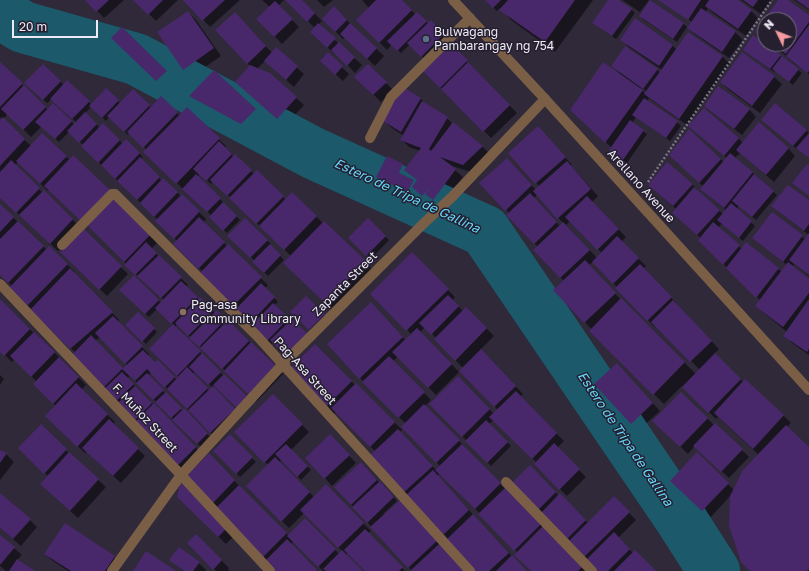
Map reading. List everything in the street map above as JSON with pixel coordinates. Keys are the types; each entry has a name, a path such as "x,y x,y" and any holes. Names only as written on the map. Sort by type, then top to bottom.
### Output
{"street":[{"name":"Arellano Avenue","path":"453,0 545,99 809,390"},
{"path":"370,138 391,97 470,18"},
{"name":"Zapanta Street","path":"112,571 181,475 282,365 452,197 545,99"},
{"name":"Pag-Asa Street","path":"62,245 112,194 115,194 258,337 470,571"},
{"name":"F. Muñoz Street","path":"0,284 270,571"},
{"path":"506,482 592,571"}],"path":[{"path":"636,199 772,0"}],"building":[{"path":"85,0 109,0 96,12"},
{"path":"133,0 163,0 148,15"},
{"path":"183,0 225,0 202,21"},
{"path":"286,0 302,0 315,13 307,22"},
{"path":"376,0 402,0 412,10 379,43 356,20"},
{"path":"485,0 501,0 493,8"},
{"path":"508,0 575,0 545,42 499,10"},
{"path":"608,0 619,0 632,9 612,36 592,23"},
{"path":"650,0 684,23 673,39 639,16"},
{"path":"658,0 701,0 688,20"},
{"path":"709,0 738,0 752,10 738,29 705,6"},
{"path":"743,0 758,0 753,7"},
{"path":"778,0 788,0 809,15 809,22 797,39 797,12 769,12"},
{"path":"796,0 809,0 809,9"},
{"path":"275,1 293,19 274,37 256,19"},
{"path":"334,6 347,20 335,32 322,19"},
{"path":"701,8 736,31 722,52 687,28"},
{"path":"188,11 214,48 183,70 157,32"},
{"path":"235,12 266,46 247,64 215,30"},
{"path":"417,12 427,21 397,51 387,41"},
{"path":"635,18 673,45 659,66 620,40"},
{"name":"Bulwagang Pambarangay ng 754","path":"431,20 444,34 421,57 407,43"},
{"path":"318,23 336,38 327,48 310,32"},
{"path":"350,23 377,48 367,59 340,34"},
{"path":"809,25 809,71 807,73 786,56 789,52 797,52 797,41"},
{"path":"122,27 167,71 156,81 111,38"},
{"path":"688,32 723,56 679,119 644,94"},
{"path":"753,35 757,38 757,52 777,52 781,55 770,69 743,50"},
{"path":"339,42 355,57 347,66 331,50"},
{"path":"451,44 468,60 440,88 423,71"},
{"path":"625,46 658,69 643,89 611,66"},
{"path":"276,47 298,66 286,80 264,61"},
{"path":"328,52 343,66 335,75 320,61"},
{"path":"742,52 775,76 752,106 720,82"},
{"path":"782,56 799,69 789,82 772,69"},
{"path":"0,62 23,83 0,107"},
{"path":"468,62 510,105 483,132 441,89"},
{"path":"603,62 643,90 605,143 570,110"},
{"path":"43,64 61,81 43,100 24,83"},
{"path":"368,64 387,82 373,95 354,77"},
{"path":"250,65 270,73 297,97 277,119 235,82"},
{"path":"214,70 256,109 241,124 189,96"},
{"path":"67,80 90,101 72,119 50,99"},
{"path":"24,85 46,107 23,130 1,109"},
{"path":"718,86 750,109 734,129 704,106"},
{"path":"403,87 421,98 401,132 383,121"},
{"path":"106,88 119,100 102,118 89,106"},
{"path":"133,89 150,105 124,132 107,116"},
{"path":"161,96 178,112 143,148 127,132"},
{"path":"644,98 678,121 666,138 632,115"},
{"path":"422,101 448,117 429,149 431,151 453,122 483,146 463,165 440,157 456,169 433,200 425,194 431,186 422,196 412,187 417,180 404,170 421,148 400,140"},
{"path":"53,103 72,121 55,139 35,122"},
{"path":"775,103 807,130 793,146 761,120"},
{"path":"187,107 220,138 176,184 143,152"},
{"path":"704,108 739,138 724,156 688,126"},
{"path":"85,112 97,124 79,143 67,131"},
{"path":"3,117 25,139 0,166 0,120"},
{"path":"630,120 644,130 623,160 609,150"},
{"path":"759,122 789,148 766,175 736,150"},
{"path":"103,123 120,140 98,163 81,146"},
{"path":"538,126 566,157 535,184 508,153"},
{"path":"689,129 721,159 699,183 669,155"},
{"path":"42,133 67,156 40,184 16,161"},
{"path":"809,133 809,158 796,148"},
{"path":"126,139 140,153 115,179 101,165"},
{"path":"219,141 232,154 206,181 193,169"},
{"path":"730,153 753,172 724,208 700,189"},
{"path":"235,154 252,170 227,196 210,180"},
{"path":"73,155 111,191 82,222 44,186"},
{"path":"387,156 403,164 399,173 414,180 407,192 376,177"},
{"path":"140,157 160,177 137,200 117,181"},
{"path":"507,158 532,185 505,211 479,183"},
{"path":"11,160 40,188 16,213 0,198 0,172"},
{"path":"567,161 591,189 557,219 533,191"},
{"path":"667,162 693,184 673,206 648,185"},
{"path":"807,164 809,165 809,196 792,183"},
{"path":"257,170 284,196 256,224 229,198"},
{"path":"196,174 221,198 207,212 182,189"},
{"path":"754,174 774,191 752,217 732,201"},
{"path":"163,178 178,192 154,217 140,203"},
{"path":"788,185 809,200 809,224 804,231 771,206"},
{"path":"694,187 720,210 697,235 672,213"},
{"path":"44,190 73,219 50,244 19,215"},
{"path":"292,192 317,216 284,250 259,226"},
{"path":"530,193 557,222 534,244 506,215"},
{"path":"182,194 200,211 174,239 155,221"},
{"path":"587,196 619,229 597,250 565,217"},
{"path":"113,197 151,234 124,262 86,224"},
{"path":"223,202 237,216 223,231 209,217"},
{"path":"731,203 752,221 739,238 717,220"},
{"path":"0,204 14,217 0,232"},
{"path":"772,212 803,235 783,262 752,238"},
{"path":"199,217 225,242 198,269 173,244"},
{"path":"245,218 268,240 250,258 227,236"},
{"path":"368,218 386,236 366,256 348,238"},
{"path":"18,221 44,246 8,283 0,275 0,239"},
{"path":"324,221 366,261 325,303 283,263"},
{"path":"563,222 590,250 560,278 533,250"},
{"path":"713,222 740,245 723,265 698,240"},
{"path":"83,228 122,266 99,290 60,252"},
{"path":"809,233 809,275 789,260"},
{"path":"617,236 639,258 613,284 592,262"},
{"path":"146,242 157,253 135,275 124,265"},
{"path":"746,242 779,268 756,298 726,268"},
{"path":"228,244 262,277 232,307 198,275"},
{"path":"270,244 281,255 264,273 252,262"},
{"path":"49,246 68,264 27,306 9,288"},
{"path":"412,252 449,289 406,331 370,294"},
{"path":"159,255 182,277 161,298 137,276"},
{"path":"585,260 616,293 584,323 553,290"},
{"path":"788,262 809,279 809,293 783,327 755,306"},
{"path":"640,264 672,297 647,321 615,288"},
{"path":"70,268 113,312 70,349 30,310"},
{"path":"134,275 159,300 145,314 119,290"},
{"path":"181,281 198,297 171,324 155,308"},
{"path":"261,283 275,297 248,325 234,311"},
{"path":"448,295 459,306 431,335 419,323"},
{"path":"306,296 325,314 309,330 290,312"},
{"path":"200,297 214,310 188,336 175,323"},
{"path":"621,298 685,362 653,395 589,331"},
{"path":"0,299 30,329 4,356 0,352"},
{"path":"809,299 809,349 807,352 783,336"},
{"path":"673,300 712,341 690,362 651,322"},
{"path":"371,302 403,337 359,379 327,344"},
{"path":"273,303 289,318 267,341 251,326"},
{"path":"466,307 487,328 455,361 434,339"},
{"path":"217,310 226,319 199,347 189,338"},
{"path":"138,312 155,328 142,342 125,325"},
{"path":"113,316 143,346 125,364 95,333"},
{"path":"292,319 308,334 286,356 270,340"},
{"path":"228,320 249,341 222,369 200,348"},
{"path":"173,324 201,351 177,376 149,349"},
{"path":"417,328 452,364 428,388 392,352"},
{"path":"34,332 55,352 31,377 10,356"},
{"path":"91,335 123,368 103,388 71,356"},
{"path":"251,342 276,366 249,395 224,371"},
{"path":"315,344 352,381 325,408 288,370"},
{"path":"481,349 516,386 494,407 459,371"},
{"path":"143,350 155,362 158,360 175,377 164,388 147,369 135,381 122,369"},
{"path":"202,353 221,372 208,385 189,367"},
{"path":"715,353 741,379 708,413 682,387"},
{"path":"389,356 425,392 398,418 362,382"},
{"path":"59,357 79,377 53,404 33,384"},
{"path":"617,363 653,403 631,424 594,384"},
{"path":"187,367 208,388 187,409 167,389"},
{"path":"122,372 134,384 115,402 103,390"},
{"path":"147,373 164,390 153,400 136,383"},
{"path":"224,374 248,397 237,408 213,385"},
{"path":"458,376 490,409 462,437 429,404"},
{"path":"745,379 784,415 753,449 714,413"},
{"path":"76,383 108,414 77,447 45,416"},
{"path":"356,383 395,422 370,447 331,408"},
{"path":"135,386 152,403 133,422 116,405"},
{"path":"213,386 235,409 210,433 188,410"},
{"path":"516,391 557,433 532,459 489,417"},
{"path":"166,392 182,408 171,418 155,402"},
{"path":"681,392 708,418 680,447 652,421"},
{"path":"273,394 303,424 264,463 234,432"},
{"path":"154,403 196,447 177,466 134,423"},
{"path":"424,404 460,440 436,463 401,427"},
{"path":"184,408 208,433 197,444 172,420"},
{"path":"109,419 139,448 113,476 82,448"},
{"path":"486,420 508,442 487,463 465,441"},
{"path":"715,423 743,449 721,472 693,446"},
{"path":"41,424 67,449 44,474 18,448"},
{"path":"786,425 809,447 809,569 807,571 750,571 741,562 729,526 730,496 743,470"},
{"path":"398,429 433,466 403,493 369,456"},
{"path":"230,434 253,457 236,474 213,451"},
{"path":"330,434 350,455 324,479 305,458"},
{"path":"554,443 580,469 559,490 534,464"},
{"path":"286,444 308,466 297,477 275,454"},
{"path":"462,444 501,483 475,509 435,470"},
{"path":"0,450 7,453 0,463"},
{"path":"69,452 99,479 70,511 40,484"},
{"path":"697,452 729,483 702,511 670,481"},
{"path":"209,453 235,480 211,505 185,478"},
{"path":"275,457 310,492 281,522 246,486"},
{"path":"361,462 377,480 351,505 334,487"},
{"path":"530,465 556,492 537,511 511,484"},
{"path":"433,470 469,510 443,535 406,495"},
{"path":"380,481 394,497 367,523 352,507"},
{"path":"180,482 227,528 218,537 177,497"},
{"path":"326,484 364,523 338,548 300,510"},
{"path":"239,485 287,533 262,558 215,509"},
{"path":"506,487 542,523 514,551 478,514"},
{"path":"0,493 31,519 13,539 0,528"},
{"path":"560,493 586,520 567,539 541,513"},
{"path":"614,496 630,512 584,557 569,541"},
{"path":"400,500 438,540 408,568 370,527"},
{"path":"473,514 509,553 489,571 474,571 446,540"},
{"path":"305,518 336,549 318,567 287,536"},
{"path":"65,523 115,556 105,571 71,571 44,554"},
{"path":"543,526 584,565 578,571 531,571 514,555"},
{"path":"365,529 403,567 399,571 365,571 344,550"},
{"path":"614,532 630,549 608,571 595,571 585,561"},
{"path":"196,534 222,560 213,570 187,543"},
{"path":"0,535 15,547 0,565"},
{"path":"287,539 317,570 316,571 276,571 265,561"},
{"path":"439,544 464,571 410,571"},
{"path":"179,547 200,562 193,571 184,571 169,560"},
{"path":"342,550 363,571 326,571 323,569"},
{"path":"635,550 656,571 614,571"},
{"path":"146,551 176,571 133,571"},
{"path":"512,555 527,571 496,571"},
{"path":"17,559 35,571 9,571"}],"waterway":[{"name":"Estero de Tripa de Gallina","path":"0,13 23,27 136,59 313,153 485,231 682,521 714,571"}],"place":[{"name":"Bulwagang Pambarangay ng 754","path":"426,39"},
{"name":"Pag-asa Community Library","path":"183,312"}]}
